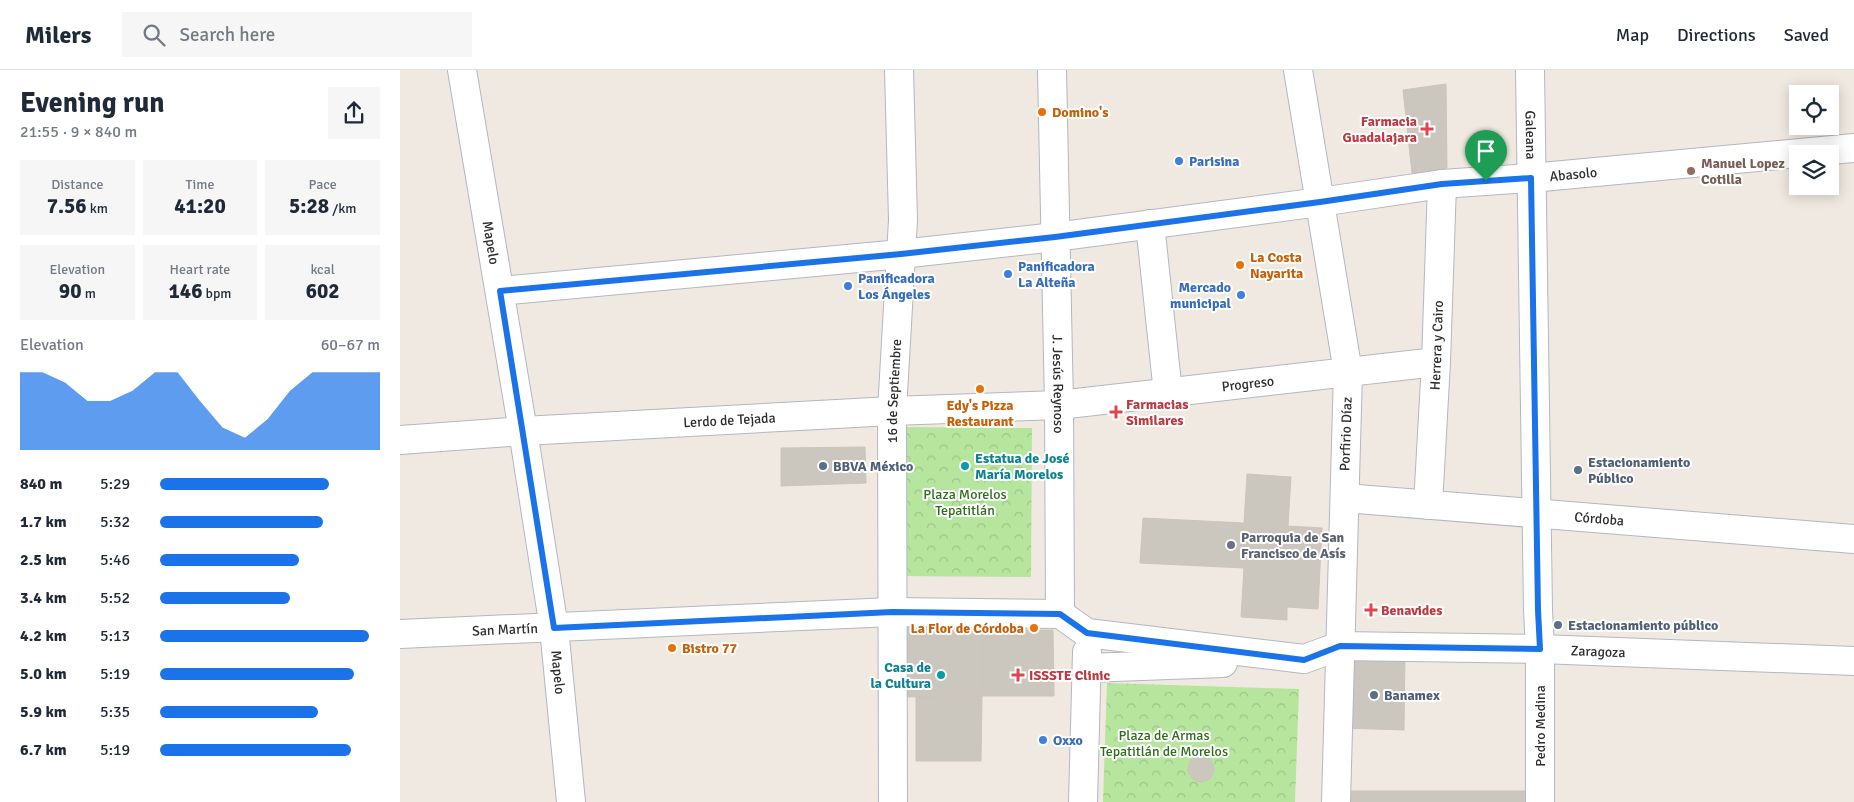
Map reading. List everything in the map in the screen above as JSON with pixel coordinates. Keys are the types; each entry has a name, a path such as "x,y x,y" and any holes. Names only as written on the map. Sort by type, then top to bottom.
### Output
{"street":[{"name":"Mapelo","path":"462,70 500,291 554,628 571,802"},
{"name":"16 de Septiembre","path":"893,802 892,410 903,220 899,70"},
{"name":"J. Jesús Reynoso","path":"1052,70 1059,405 1060,614"},
{"name":"Porfirio Díaz","path":"1298,70 1348,372 1336,802"},
{"name":"Galeana","path":"1530,70 1540,649"},
{"name":"Abasolo","path":"500,291 901,254 1055,237 1442,184 1531,178 1854,148"},
{"name":"Herrera y Cairo","path":"1428,505 1436,362 1442,184"},
{"path":"1150,224 1168,393"},
{"name":"Progreso","path":"1059,405 1436,362"},
{"name":"Lerdo de Tejada","path":"400,440 892,410 1059,405"},
{"name":"Córdoba","path":"1344,498 1854,540"},
{"name":"San Martín","path":"400,634 892,612 1060,614"},
{"path":"1060,614 1087,633 1304,660"},
{"path":"1083,802 1087,633"},
{"path":"1087,668 1304,660 1340,646"},
{"name":"Zaragoza","path":"1340,646 1540,649 1854,661"},
{"name":"Pedro Medina","path":"1540,649 1540,802"}],"green space":[{"name":"Plaza Morelos Tepatitlán","path":"900,427 1032,428 1031,577 898,576"},
{"name":"Plaza de Armas Tepatitlán de Morelos","path":"1107,683 1299,689 1295,802 1103,802"}],"building":[{"name":"Farmacia Guadalajara","path":"1446,84 1447,168 1412,173 1403,90"},
{"name":"BBVA México","path":"865,447 866,483 781,486 781,448"},
{"name":"Parroquia de San Francisco de Asís","path":"1247,474 1291,477 1288,526 1322,528 1318,609 1287,607 1287,620 1241,617 1244,568 1140,563 1143,518 1244,523"},
{"name":"Casa de la Cultura","path":"901,618 982,618 982,696 900,697"},
{"name":"ISSSTE Clinic","path":"982,630 1053,630 1054,696 982,696"},
{"name":"Banamex","path":"1359,650 1405,651 1404,730 1343,728 1345,662"},
{"path":"982,696 981,761 916,761 916,697"},
{"path":"1201,756 1210,760 1214,769 1210,778 1201,782 1192,778 1188,769 1192,760"},
{"path":"1341,791 1535,791 1535,802 1341,802"}],"place":[{"name":"Domino's","path":"1042,112"},
{"name":"Farmacia Guadalajara","path":"1427,129"},
{"name":"Parisina","path":"1179,161"},
{"name":"Manuel Lopez Cotilla","path":"1691,171"},
{"name":"La Costa Nayarita","path":"1240,265"},
{"name":"Panificadora La Alteña","path":"1008,274"},
{"name":"Panificadora Los Ángeles","path":"848,286"},
{"name":"Mercado municipal","path":"1241,295"},
{"name":"Edy's Pizza Restaurant","path":"980,389"},
{"name":"Farmacias Similares","path":"1116,412"},
{"name":"BBVA México","path":"823,466"},
{"name":"Estatua de José María Morelos","path":"965,466"},
{"name":"Estacionamiento Público","path":"1578,470"},
{"name":"Parroquia de San Francisco de Asís","path":"1231,545"},
{"name":"Benavides","path":"1371,610"},
{"name":"Estacionamiento público","path":"1558,625"},
{"name":"La Flor de Córdoba","path":"1034,628"},
{"name":"Bistro 77","path":"672,648"},
{"name":"Casa de la Cultura","path":"941,675"},
{"name":"ISSSTE Clinic","path":"1018,675"},
{"name":"Banamex","path":"1374,695"},
{"name":"Oxxo","path":"1043,740"}],"route":[{"path":"1531,178 1540,649 1340,646 1304,660 1087,633 1060,614 892,612 554,628 500,291 901,254 1055,237 1442,184 1486,181 1531,178"}]}
